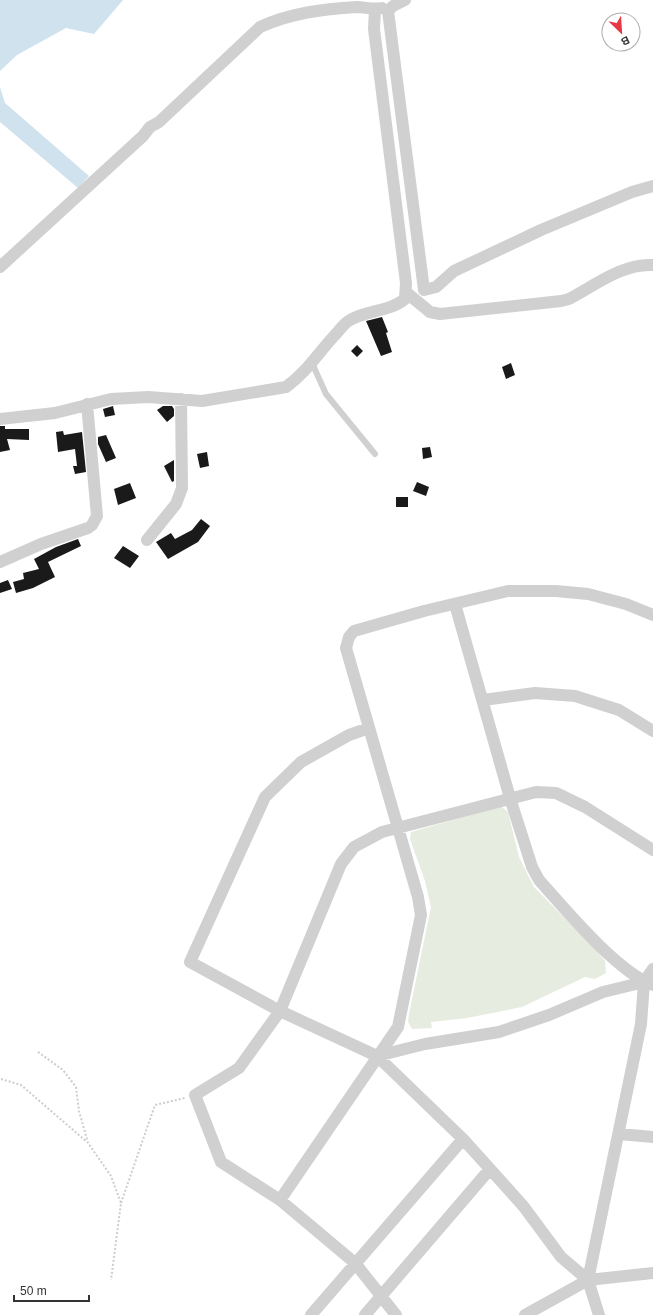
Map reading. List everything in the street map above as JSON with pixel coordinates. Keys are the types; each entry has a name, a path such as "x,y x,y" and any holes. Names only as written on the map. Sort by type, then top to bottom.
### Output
{"street":[{"path":"0,267 137,141 150,127 159,122 260,27 288,17 329,9 359,7 380,9 399,0"},
{"path":"405,0 393,6 388,11 424,290 436,287 454,271 541,230 632,192 653,186"},
{"path":"0,419 55,412 111,399 148,397 202,401 280,388 297,380 326,344 349,320 400,304 405,299 407,293 374,29 375,9"},
{"path":"407,293 430,312 440,314 561,301 569,299 618,273 640,266 653,265"},
{"path":"147,540 176,504 182,488 181,399"},
{"path":"0,562 41,544 88,528 95,520 96,516 87,404"},
{"path":"280,1200 398,1027 421,915 418,897 346,648 348,637 354,631 508,591 556,591 588,594 626,604 653,616"},
{"path":"455,604 510,798 532,867 539,880 619,964 648,983"},
{"path":"483,700 535,693 575,696 618,710 653,731"},
{"path":"370,728 349,735 301,762 265,797 190,962 280,1011 377,1056 463,1139 524,1207 561,1257 588,1280"},
{"path":"396,1315 382,1295 355,1263 280,1200 221,1162 196,1095 239,1068 280,1011 341,864 354,847 382,832 536,792 556,793 585,807 653,850"},
{"path":"599,1315 588,1280 641,1024 648,983 653,969"},
{"path":"377,1056 425,1044 499,1032 603,992 648,983"},
{"path":"618,1134 653,1137"},
{"path":"311,1315 463,1139"},
{"path":"365,1315 490,1170"},
{"path":"525,1315 588,1280 653,1273"}],"lane":[{"path":"312,363 326,394 375,454"}],"path":[{"path":"38,1052 63,1070 76,1087 79,1111 88,1142"},
{"path":"1,1079 21,1085 88,1142 111,1176 121,1203"},
{"path":"111,1280 121,1203 155,1105 196,1095"}],"shaded area":[{"path":"501,806 508,812 519,857 534,887 595,949 605,961 606,973 595,979 585,977 522,1007 467,1018 431,1022 432,1028 412,1029 408,1022 409,1014 431,907 425,881 410,839 411,832"}],"water":[{"path":"0,0 123,0 94,34 66,28 17,55 0,71"},
{"path":"0,87 5,103 89,176 78,188 0,122"}],"building":[{"path":"382,317 388,332 386,333 392,352 381,356 366,321"},
{"path":"357,345 363,351 357,357 351,351"},
{"path":"511,363 515,375 506,379 502,367"},
{"path":"113,406 115,415 105,417 103,409"},
{"path":"163,406 172,406 174,409 174,416 167,422 157,410"},
{"path":"0,426 5,426 5,429 29,429 29,440 7,439 10,450 0,452"},
{"path":"63,431 64,435 82,432 86,472 75,474 73,466 77,466 75,449 58,452 56,432"},
{"path":"106,435 116,458 106,462 98,444 98,437"},
{"path":"430,447 432,457 423,459 422,448"},
{"path":"207,452 209,466 200,468 197,454"},
{"path":"174,460 174,481 172,482 164,466"},
{"path":"417,482 429,487 426,496 413,491"},
{"path":"130,483 136,498 118,505 114,489"},
{"path":"396,497 408,497 408,507 396,507"},
{"path":"201,519 210,526 198,542 168,559 156,542 171,533 175,539 192,530"},
{"path":"78,539 81,546 48,562 55,577 33,588 16,593 13,582 24,579 23,573 39,569 34,559 56,547"},
{"path":"123,546 139,556 130,568 114,558"},
{"path":"8,580 12,589 0,593 0,583"}]}
